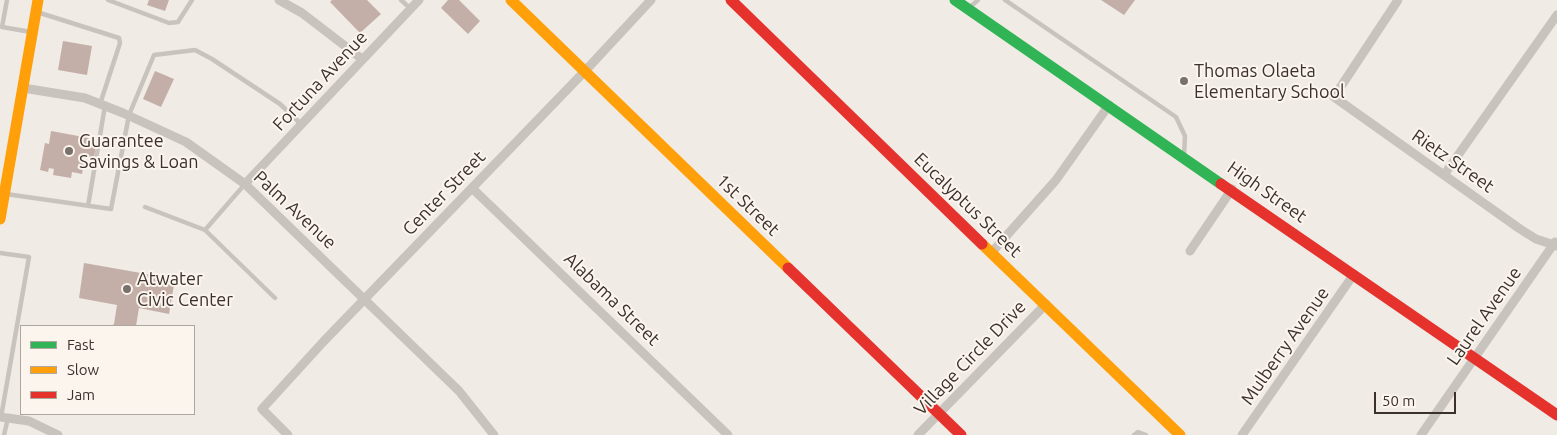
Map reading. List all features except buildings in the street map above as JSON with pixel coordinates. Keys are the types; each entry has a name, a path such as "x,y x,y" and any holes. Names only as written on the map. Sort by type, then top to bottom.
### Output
{"street":[{"path":"279,0 302,13 362,59"},
{"name":"Fortuna Avenue","path":"245,184 419,0"},
{"name":"1st Street","path":"511,0 960,435"},
{"name":"Center Street","path":"288,435 262,410 324,341 651,0"},
{"name":"Eucalyptus Street","path":"731,0 1180,435"},
{"name":"High Street","path":"955,0 1232,189 1557,415"},
{"name":"Rietz Street","path":"1398,0 1334,97 1520,229 1556,243"},
{"path":"1,212 37,6"},
{"path":"1444,174 1557,15"},
{"name":"Palm Avenue","path":"23,88 85,98 129,115 186,142 245,184 459,391 494,435"},
{"path":"992,252 1056,180 1109,105"},
{"name":"Alabama Street","path":"472,188 728,435"},
{"path":"1190,251 1232,189"},
{"name":"Laurel Avenue","path":"1422,435 1556,243"},
{"name":"Mulberry Avenue","path":"1242,435 1354,274"},
{"name":"Village Circle Drive","path":"918,435 1046,304"},
{"path":"3,418 29,421 58,435"}],"lane":[{"path":"7,0 2,27 32,32"},
{"path":"108,0 169,24 178,22 192,0"},
{"path":"401,0 410,9"},
{"path":"968,9 978,0"},
{"path":"1005,0 1176,117 1185,136 1184,156"},
{"path":"37,6 119,38 120,42 102,105 88,206"},
{"path":"4,194 112,209 129,115 154,55 195,50 212,58 280,104 301,124"},
{"path":"206,230 245,184"},
{"path":"145,207 206,230 275,298"},
{"path":"0,253 29,257 3,418 4,435"},
{"path":"1134,435 1138,432 1146,435"}],"traffic: fast":[{"path":"955,0 1221,184"}],"traffic: slow":[{"path":"0,219 38,0"},
{"path":"511,0 788,268"},
{"path":"982,244 1180,435"}],"traffic: jam":[{"path":"731,0 982,244"},
{"path":"1221,184 1557,415"},
{"path":"788,268 961,435"}],"place":[{"name":"Thomas Olaeta Elementary School","path":"1184,81"},
{"name":"Guarantee Savings & Loan","path":"69,151"},
{"name":"Atwater Civic Center","path":"127,289"}]}
